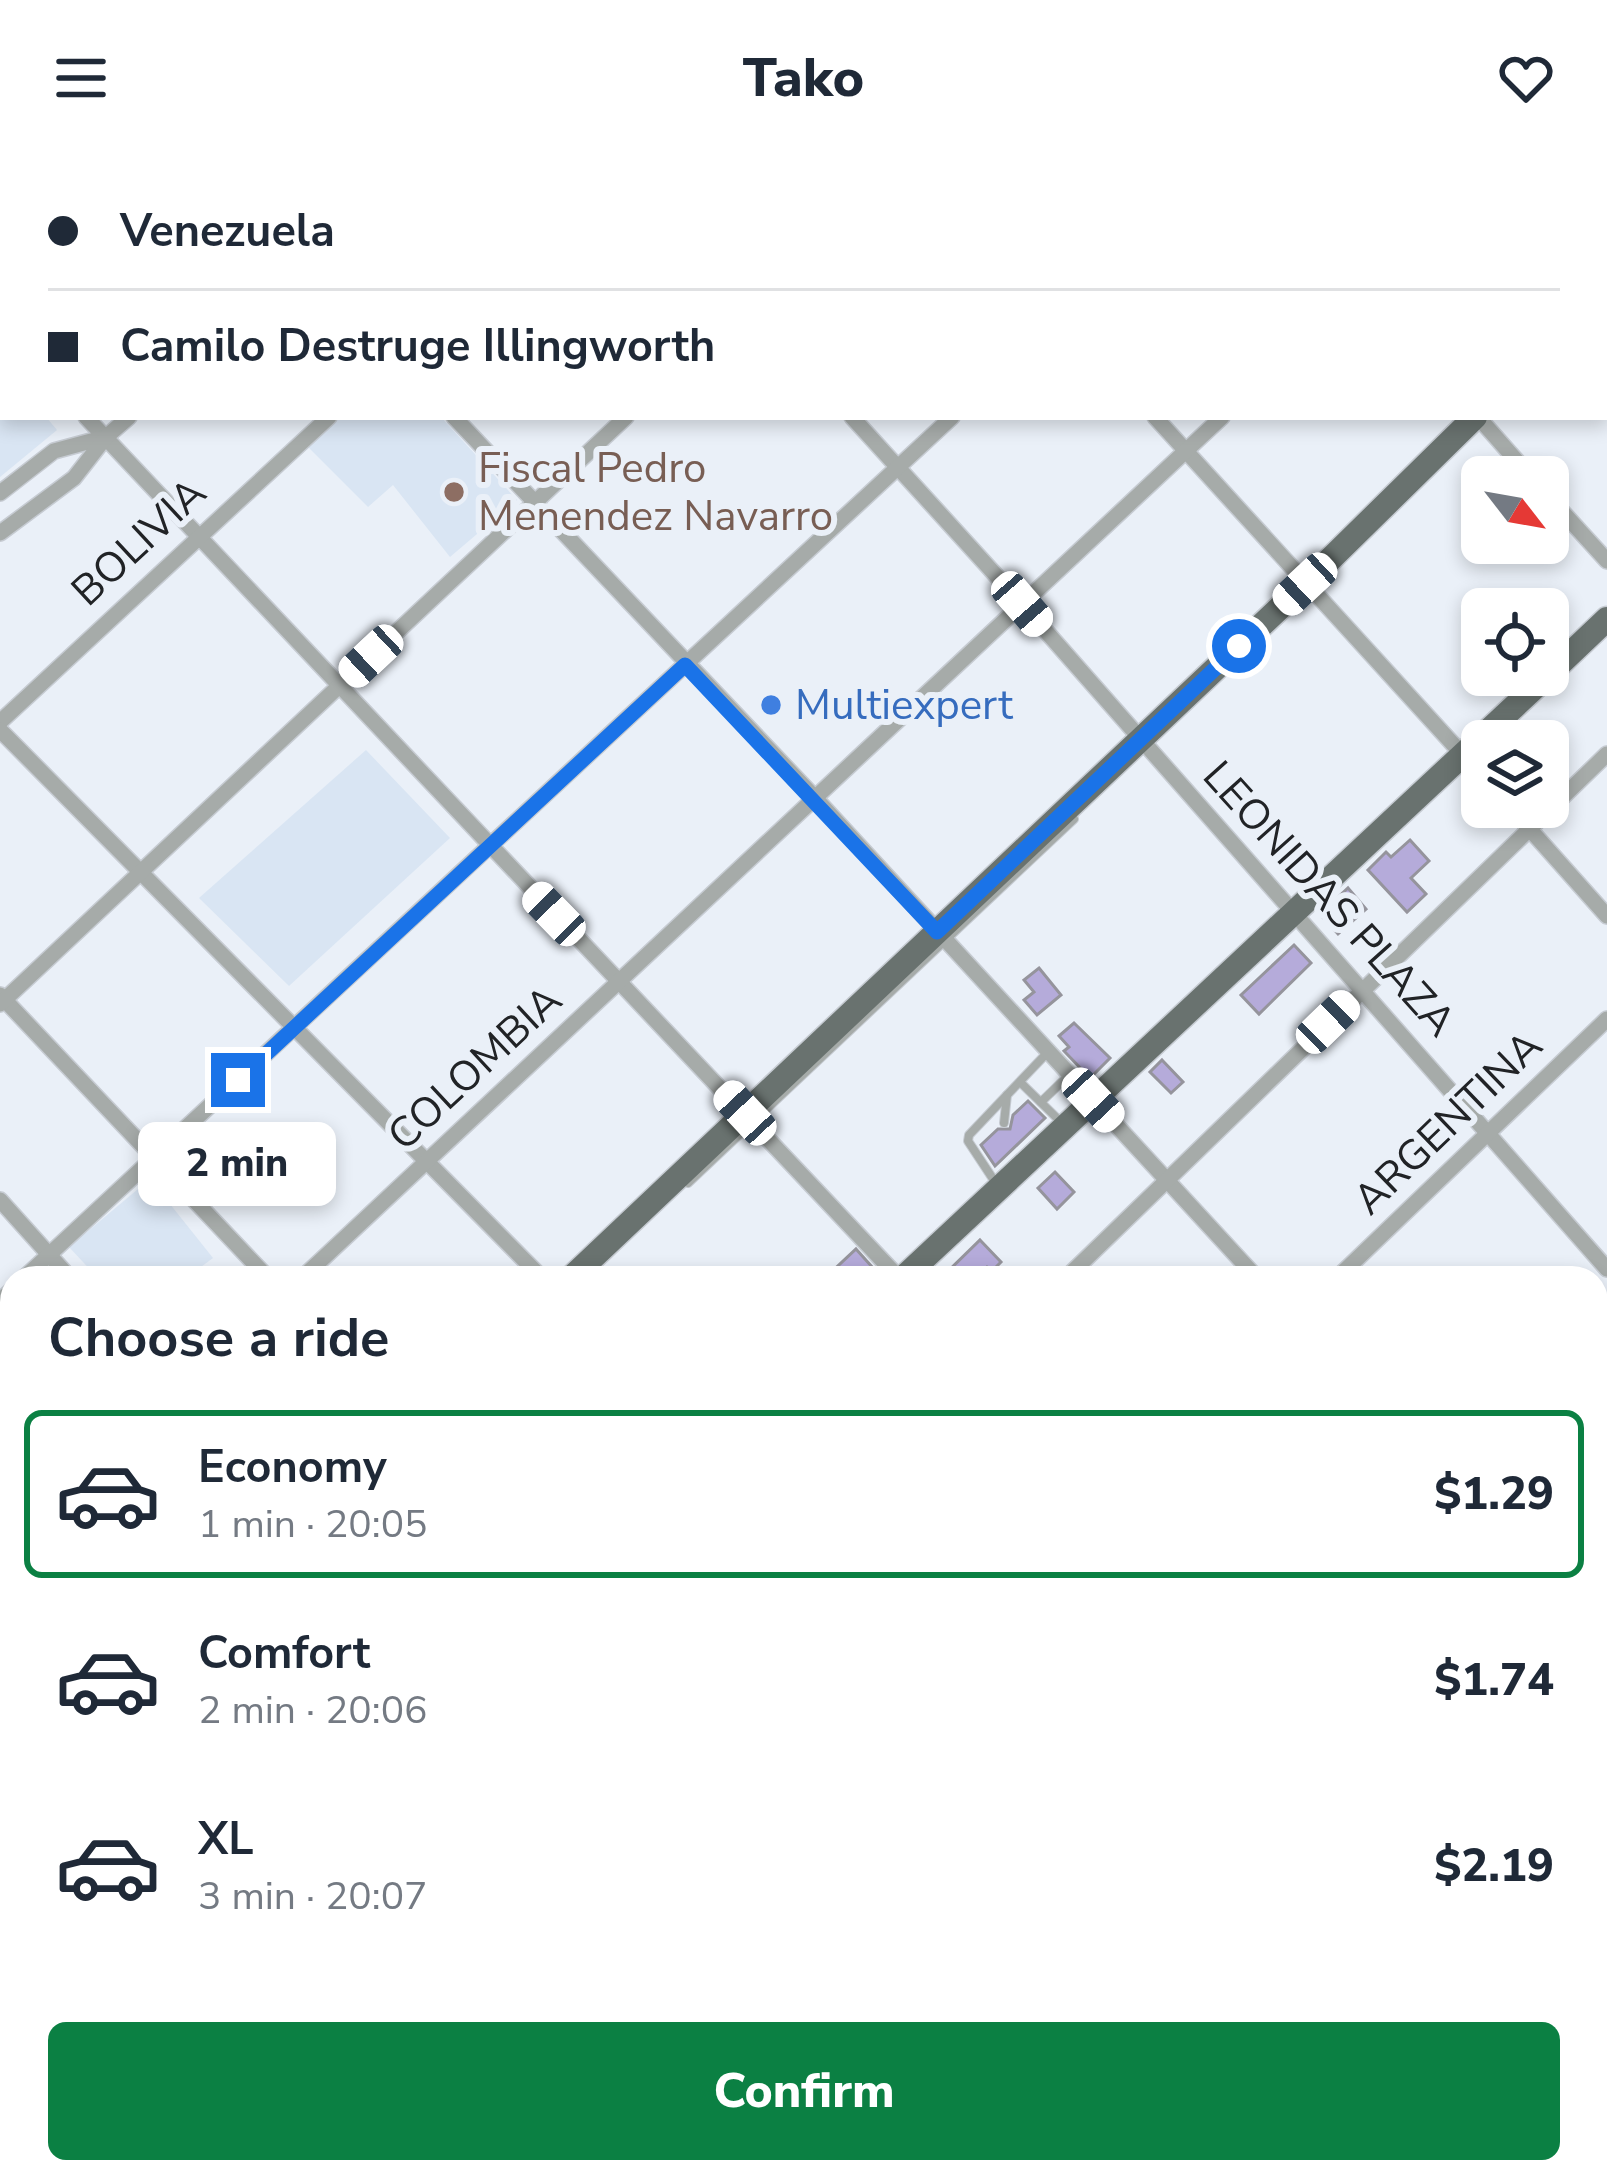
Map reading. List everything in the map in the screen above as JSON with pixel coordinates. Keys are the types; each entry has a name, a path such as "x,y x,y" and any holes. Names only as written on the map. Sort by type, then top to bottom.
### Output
{"main road":[{"path":"584,1266 942,936 1473,420"},
{"path":"1569,655 1607,620"},
{"path":"1500,720 1525,696"},
{"path":"913,1266 1007,1172 1065,1126 1461,756"}],"street":[{"path":"89,420 890,1266"},
{"path":"0,533 74,478 126,420"},
{"name":"BOLIVIA","path":"0,726 326,420"},
{"path":"457,420 1246,1266"},
{"path":"257,1266 2,999 623,420"},
{"name":"LEONIDAS PLAZA","path":"856,420 1604,1266"},
{"path":"38,1266 949,420"},
{"path":"1158,420 1461,754"},
{"name":"COLOMBIA","path":"315,1266 1219,420"},
{"path":"1479,420 1512,456"},
{"path":"0,493 54,451 106,437"},
{"path":"1569,519 1607,561"},
{"path":"0,726 530,1266"},
{"path":"1569,789 1607,754"},
{"path":"1078,1266 1527,828"},
{"path":"1529,828 1607,916"},
{"name":"ARGENTINA","path":"1350,1266 1607,1019"},
{"path":"0,1200 59,1266"}],"lane":[{"path":"1007,1172 968,1141 969,1135 1048,1052"},
{"path":"1041,1102 1069,1076"},
{"path":"1020,1082 1065,1126"},
{"path":"1004,1123 1007,1095"},
{"path":"600,1266 750,1118"}],"shaded area":[{"path":"0,420 49,420 57,430 0,477"},
{"name":"Fiscal Pedro Menendez Navarro","path":"337,420 444,420 517,500 450,557 393,485 368,507 307,446"},
{"path":"366,750 450,838 289,986 199,898"},
{"path":"150,1179 213,1258 202,1266 87,1266 69,1247"}],"building":[{"path":"1410,840 1429,861 1411,878 1426,894 1407,912 1368,870 1386,852 1391,857"},
{"path":"1348,888 1366,909 1338,934 1320,914"},
{"path":"1294,945 1311,963 1259,1014 1241,995"},
{"path":"1039,968 1061,995 1037,1015 1024,1000 1034,992 1024,980"},
{"path":"1074,1023 1110,1058 1090,1078 1064,1051 1069,1047 1059,1036"},
{"path":"1162,1060 1183,1082 1171,1093 1150,1072"},
{"path":"1028,1101 1045,1118 995,1166 981,1145 998,1129 1010,1129 1013,1115"},
{"path":"1055,1172 1074,1192 1057,1209 1038,1188"},
{"path":"980,1240 1001,1262 997,1266 953,1266"},
{"path":"856,1249 871,1266 838,1266"}],"place":[{"name":"Fiscal Pedro Menendez Navarro","path":"454,492"},
{"name":"Multiexpert","path":"771,705"}],"route":[{"path":"238,1080 685,665 937,932 1239,646"}]}
